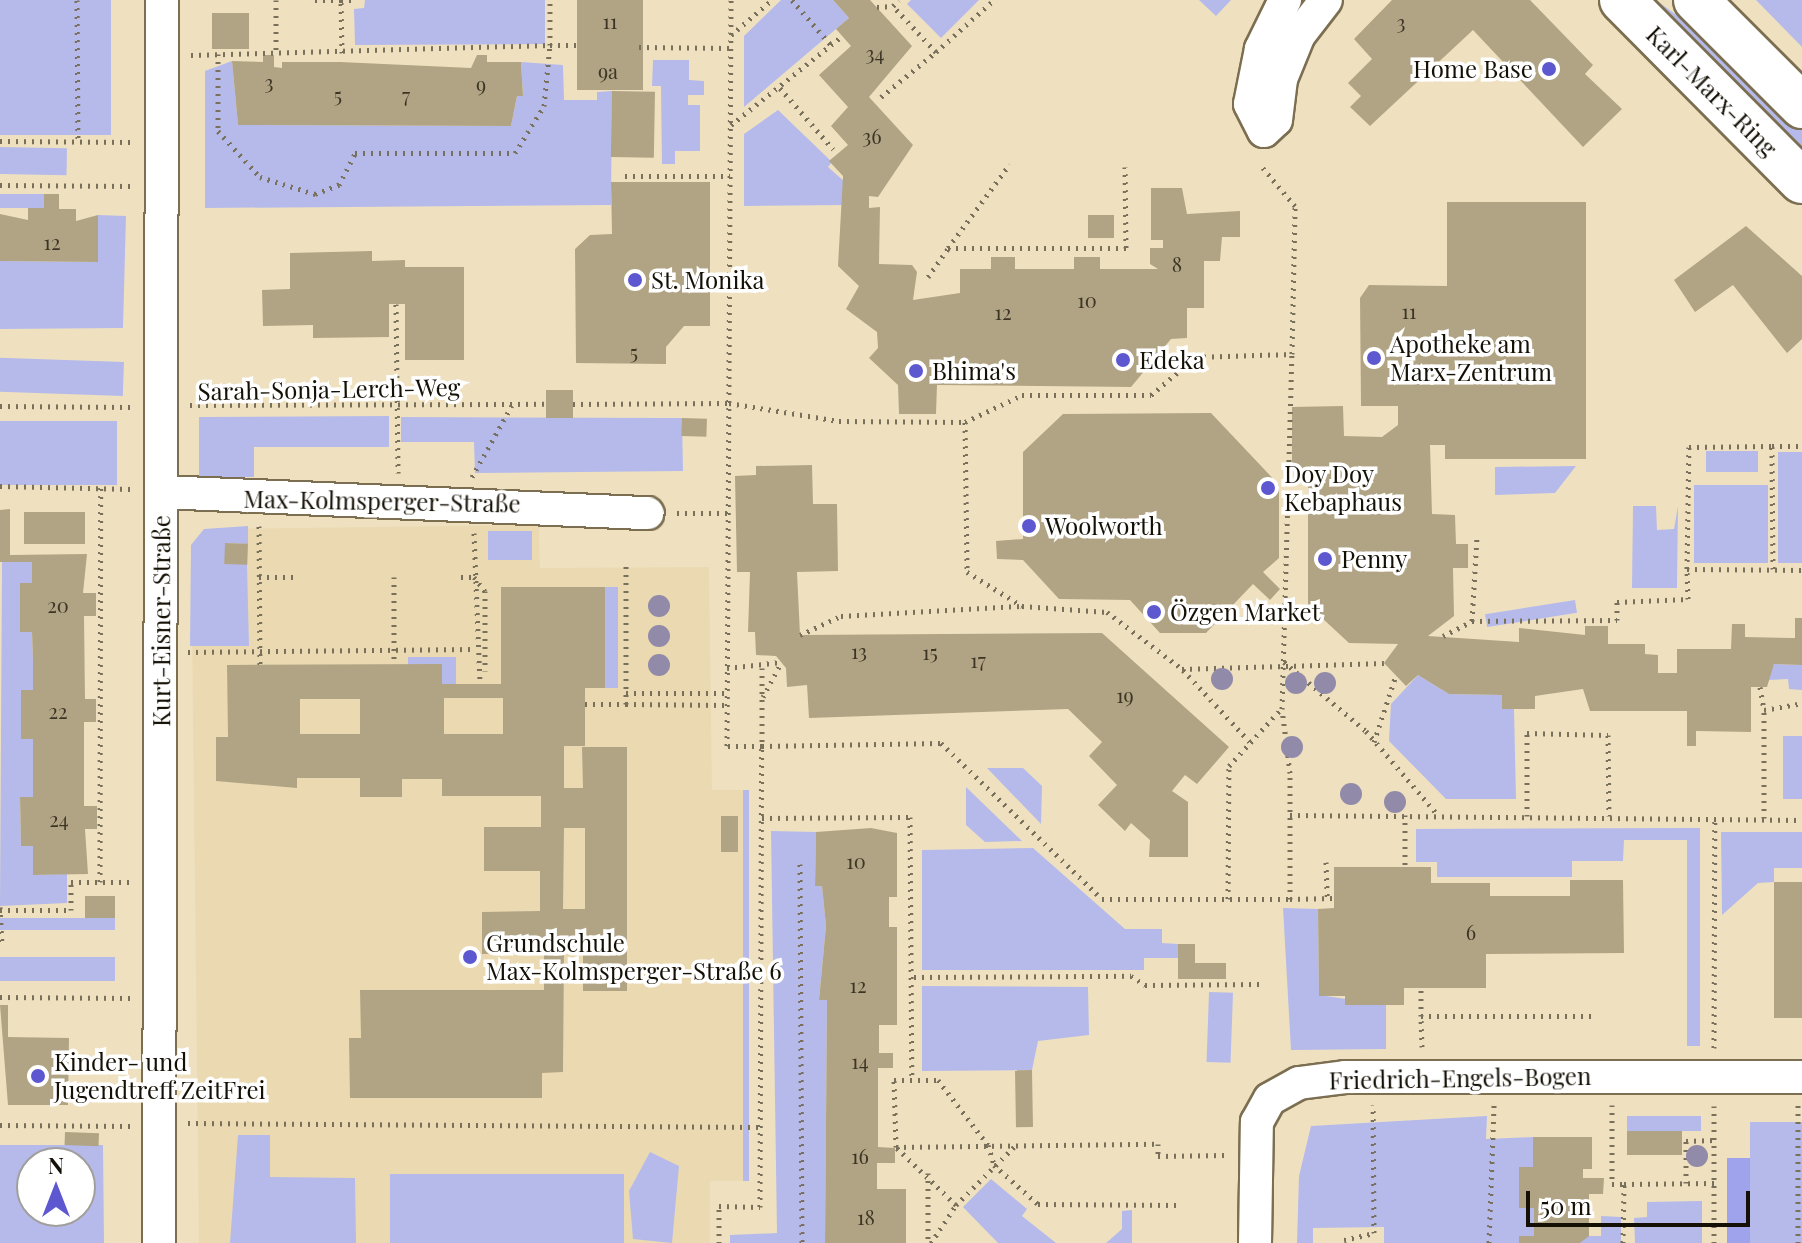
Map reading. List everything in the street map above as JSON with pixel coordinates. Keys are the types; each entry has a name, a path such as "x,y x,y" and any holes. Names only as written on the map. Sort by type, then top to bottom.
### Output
{"main road":[{"name":"Karl-Marx-Ring","path":"1622,0 1802,181"},
{"path":"1696,0 1802,106"}],"street":[{"name":"Kurt-Eisner-Straße","path":"159,1243 162,0"},
{"path":"1285,0 1261,49 1250,104 1264,131 1276,120 1281,79 1299,35 1326,0"},
{"name":"Max-Kolmsperger-Straße","path":"162,492 259,500 465,504 648,513"},
{"name":"Friedrich-Engels-Bogen","path":"1255,1243 1255,1155 1261,1113 1284,1089 1372,1077 1800,1077"}],"path":[{"path":"77,0 78,142"},
{"path":"276,0 276,50"},
{"path":"315,0 351,0"},
{"path":"341,0 342,53"},
{"path":"218,54 218,131 260,177 282,190 315,194 339,185 355,153 515,153 544,106 550,45 550,0"},
{"path":"731,0 727,746 941,743 1102,899 1330,898 1326,862"},
{"path":"731,35 772,0"},
{"path":"792,0 831,45"},
{"path":"877,7 893,6 899,0"},
{"path":"881,97 994,0"},
{"path":"893,6 936,52"},
{"path":"730,125 842,36"},
{"path":"162,55 579,45"},
{"path":"639,47 730,48"},
{"path":"780,88 833,149"},
{"path":"0,141 161,142"},
{"path":"928,277 1010,164"},
{"path":"948,248 1126,248 1125,167"},
{"path":"1263,168 1295,206 1282,709 1290,815 1290,899"},
{"path":"625,176 730,176"},
{"path":"0,185 162,186"},
{"path":"396,304 398,502"},
{"path":"573,404 729,403 839,421 965,422 1022,395 1151,395 1196,357 1292,354"},
{"path":"480,684 475,649 474,577 465,504 512,404"},
{"name":"Sarah-Sonja-Lerch-Weg","path":"161,424 188,424 188,406 546,404"},
{"path":"0,406 132,407 132,423 161,424"},
{"path":"965,422 967,572 1022,606"},
{"path":"1772,446 1773,569"},
{"path":"1443,636 1472,621 1617,620 1617,602 1688,599 1689,447 1802,446"},
{"path":"0,486 101,486 162,492"},
{"path":"100,882 101,486"},
{"path":"259,500 260,665"},
{"path":"648,513 728,513"},
{"path":"1472,621 1477,536"},
{"path":"626,563 626,704"},
{"path":"1687,569 1802,570"},
{"path":"259,577 299,577"},
{"path":"394,577 394,664"},
{"path":"461,577 474,577"},
{"path":"474,577 485,591 485,671"},
{"path":"800,635 841,616 1022,606 1107,612 1182,669 1250,742"},
{"path":"161,652 475,649"},
{"path":"727,668 762,668 781,662 761,701"},
{"path":"1283,662 1374,743 1439,815"},
{"path":"1182,669 1283,662 1384,663"},
{"path":"719,1243 719,1206 760,1207 762,668"},
{"path":"1374,743 1396,675"},
{"path":"1760,687 1764,710 1764,818"},
{"path":"626,693 727,693"},
{"path":"1764,710 1802,703"},
{"path":"585,704 727,705"},
{"path":"1228,899 1229,766 1282,709"},
{"path":"1527,816 1527,733 1608,735 1609,816"},
{"path":"1290,815 1802,820"},
{"path":"1405,815 1405,867"},
{"path":"762,818 910,817 914,977 912,1080"},
{"path":"1714,1243 1715,817"},
{"path":"800,864 802,1243"},
{"path":"2,942 0,909 71,910 71,882 160,882"},
{"path":"914,977 1131,976 1145,985 1262,984"},
{"path":"1421,988 1422,1053"},
{"path":"0,997 159,999"},
{"path":"1421,1016 1597,1016"},
{"path":"1489,1243 1495,1076"},
{"path":"1344,1240 1374,1233 1372,1077"},
{"path":"1798,1243 1800,1077"},
{"path":"956,1205 928,1173 896,1147 894,1080 938,1080 988,1145 994,1165 1038,1204 1179,1205"},
{"path":"0,1125 760,1127"},
{"path":"1612,1126 1612,1184 1714,1183"},
{"path":"1686,1183 1686,1141 1714,1140"},
{"path":"896,1147 1158,1144 1158,1156 1255,1155"},
{"path":"930,1243 956,1205 1015,1145"},
{"path":"928,1173 930,1243"},
{"path":"1623,1243 1624,1184"}],"shaded area":[{"path":"0,0 111,0 111,135 0,135"},
{"path":"365,0 545,0 545,44 355,45 354,9 364,8"},
{"path":"781,0 833,0 849,18 744,107 744,36"},
{"path":"911,0 979,0 941,38 907,4"},
{"path":"1199,0 1231,0 1216,16"},
{"path":"1643,0 1656,0 1725,51 1802,128 1802,159"},
{"path":"1756,0 1802,0 1802,47"},
{"path":"653,60 689,60 689,80 704,81 704,95 688,95 688,105 700,105 700,151 675,151 675,164 662,164 661,86 652,86"},
{"path":"232,61 238,125 511,126 517,96 523,95 521,62 563,65 564,100 597,100 597,92 612,91 611,205 205,208 205,71"},
{"path":"778,110 832,162 828,167 845,182 845,205 744,206 744,134"},
{"path":"0,147 67,148 67,175 0,174"},
{"path":"0,194 44,194 44,208 0,208"},
{"path":"98,215 126,216 123,328 0,329 0,261 98,262"},
{"path":"0,358 124,362 123,396 0,392"},
{"path":"389,416 389,447 254,447 254,477 199,477 199,417"},
{"path":"401,417 682,418 683,471 475,473 474,442 401,442"},
{"path":"0,421 117,421 117,485 0,485"},
{"path":"1706,451 1758,451 1758,472 1706,472"},
{"path":"1778,452 1802,452 1802,563 1778,563"},
{"path":"1576,466 1555,493 1495,495 1495,467"},
{"path":"1694,485 1768,485 1768,563 1694,563"},
{"path":"1633,506 1656,506 1657,530 1674,529 1678,506 1677,588 1632,588"},
{"name":"Grundschule Max-Kolmsperger-Straße 6","path":"539,525 540,568 709,567 712,790 743,790 744,1181 710,1181 710,1243 199,1243 191,545 204,529"},
{"path":"248,526 248,544 225,543 225,564 247,564 249,646 190,646 191,545 204,529"},
{"path":"488,531 532,531 532,560 488,560"},
{"path":"2,562 32,562 32,583 20,584 20,632 32,632 33,662 33,690 21,691 21,739 33,739 33,797 20,797 21,845 33,846 33,875 67,874 67,903 0,906"},
{"path":"605,587 618,587 618,688 605,688"},
{"path":"1575,600 1577,613 1487,627 1485,614"},
{"path":"408,657 456,657 456,684 442,684 408,664"},
{"path":"1774,664 1802,665 1802,690 1789,689 1788,679 1767,680"},
{"path":"1418,675 1449,694 1502,695 1502,709 1514,709 1516,799 1446,799 1389,741 1391,704"},
{"path":"1783,736 1802,736 1802,799 1783,799"},
{"path":"987,768 1023,768 1042,786 1041,824"},
{"path":"966,787 1022,841 985,842 966,825"},
{"path":"743,790 749,790 749,1181 743,1181"},
{"path":"1700,828 1700,1046 1687,1046 1687,840 1624,840 1623,861 1572,861 1572,877 1437,877 1437,862 1416,862 1416,829"},
{"path":"771,831 816,832 815,886 822,886 826,926 819,999 827,1000 825,1243 730,1243 730,1235 777,1233"},
{"path":"1721,832 1802,832 1802,868 1774,868 1774,882 1758,883 1722,915"},
{"path":"1033,848 1125,929 1162,929 1162,943 1178,944 1178,958 1144,958 1144,970 922,970 922,850"},
{"path":"1283,908 1318,909 1319,995 1386,1005 1386,1049 1291,1050"},
{"path":"0,918 115,918 115,930 0,930"},
{"path":"0,957 115,957 115,981 0,981"},
{"path":"922,986 1088,987 1089,1035 1038,1041 1032,1070 922,1071"},
{"path":"1209,992 1233,993 1231,1063 1207,1062"},
{"path":"1487,1116 1486,1139 1533,1137 1533,1167 1519,1168 1519,1207 1534,1208 1534,1236 1519,1243 1384,1243 1384,1227 1313,1228 1313,1243 1297,1243 1299,1176 1311,1126"},
{"path":"1627,1116 1701,1116 1701,1131 1627,1131"},
{"path":"1750,1122 1802,1122 1802,1243 1750,1243"},
{"path":"238,1135 270,1135 270,1177 355,1178 356,1243 230,1243"},
{"path":"0,1145 103,1145 104,1243 0,1243"},
{"path":"650,1152 679,1166 672,1243 633,1239 629,1191"},
{"path":"1727,1158 1750,1158 1750,1243 1727,1243"},
{"path":"390,1174 624,1174 624,1243 390,1243"},
{"path":"991,1179 1027,1209 1022,1216 1056,1243 998,1243 963,1207"},
{"path":"1702,1201 1702,1243 1635,1243 1634,1218 1647,1217 1647,1202"},
{"path":"1132,1210 1132,1243 1106,1243 1122,1229 1122,1211"},
{"path":"1601,1216 1621,1217 1621,1243 1580,1243 1580,1236 1601,1236"}],"building":[{"path":"577,0 643,0 643,90 577,90"},
{"path":"833,0 870,0 912,46 869,97 913,145 878,197 869,196 869,208 880,207 879,264 912,265 917,272 913,300 960,293 960,269 991,269 991,257 1015,257 1015,269 1074,269 1074,257 1100,257 1100,269 1158,269 1150,264 1150,248 1163,248 1163,240 1151,240 1151,188 1182,188 1187,214 1240,211 1240,237 1222,237 1220,261 1204,261 1204,308 1187,308 1187,338 1171,339 1131,387 937,385 936,414 899,414 898,385 869,358 878,348 877,332 846,309 859,286 838,266 843,176 829,161 848,145 831,126 848,107 819,75 851,46 836,29 849,18"},
{"name":"Home Base","path":"1392,0 1530,0 1593,65 1585,74 1622,109 1583,147 1473,30 1370,126 1350,107 1361,96 1348,83 1372,59 1354,39"},
{"path":"212,13 249,13 249,49 212,49"},
{"path":"263,55 274,55 274,67 282,68 282,62 340,62 471,68 477,55 487,55 487,62 521,62 523,96 517,96 511,126 238,125 232,61 263,62"},
{"path":"612,91 655,92 654,158 611,157"},
{"path":"611,182 710,182 710,326 684,326 666,347 666,364 576,363 575,249 590,235 612,234"},
{"path":"44,194 59,194 59,209 76,209 76,221 98,215 98,262 0,261 0,214 28,220 28,208 44,208"},
{"path":"1447,202 1586,202 1586,459 1445,459 1445,445 1430,445 1432,514 1455,515 1456,544 1468,544 1468,568 1453,568 1454,616 1428,636 1519,642 1519,628 1585,635 1585,626 1608,626 1608,644 1645,644 1645,654 1658,655 1658,673 1677,673 1677,649 1731,649 1732,624 1745,624 1745,637 1795,638 1795,618 1802,618 1802,665 1774,664 1767,687 1751,687 1751,732 1696,731 1696,746 1687,746 1687,711 1590,711 1583,689 1535,696 1535,709 1502,709 1502,695 1449,694 1418,675 1406,686 1384,663 1398,644 1349,643 1308,605 1308,484 1292,468 1292,407 1343,406 1344,436 1382,437 1398,425 1398,406 1361,406 1360,298 1369,285 1447,286"},
{"path":"1088,215 1114,215 1114,238 1088,238"},
{"path":"1746,226 1802,276 1802,339 1787,353 1733,285 1695,312 1674,280"},
{"path":"372,251 372,261 405,260 405,267 464,267 464,360 405,360 405,304 389,304 389,337 313,338 313,325 263,326 262,290 290,289 290,253"},
{"path":"546,390 573,390 573,418 546,418"},
{"path":"1211,413 1279,485 1279,558 1263,572 1280,589 1270,600 1253,584 1206,633 1160,633 1130,600 1059,599 1023,560 997,559 996,541 1023,539 1023,452 1063,414"},
{"path":"682,418 707,419 706,437 681,436"},
{"path":"812,465 813,504 837,504 838,571 797,572 800,635 1102,633 1229,747 1197,784 1185,775 1172,791 1188,802 1188,857 1149,857 1150,840 1131,823 1125,831 1098,805 1117,785 1089,756 1102,742 1068,709 809,718 807,685 787,687 786,668 776,656 756,655 755,632 748,632 750,572 737,572 735,476 756,475 756,466"},
{"path":"10,509 10,555 87,554 83,593 96,593 96,616 84,616 85,699 96,699 96,722 84,722 84,806 97,806 97,829 85,829 88,874 33,875 33,846 21,846 20,797 33,797 33,739 21,739 21,690 33,690 33,662 32,632 20,632 20,583 32,583 32,562 0,562 0,510"},
{"path":"24,512 85,512 85,544 24,544"},
{"path":"225,543 248,544 247,565 224,564"},
{"path":"501,587 605,587 605,688 585,688 585,746 564,746 564,788 583,788 582,747 627,747 627,991 583,991 583,951 564,951 563,1072 542,1073 542,1098 350,1098 349,1038 361,1038 360,990 544,990 544,953 482,954 482,912 540,911 540,871 484,871 484,827 541,827 541,796 442,796 442,779 402,779 402,797 360,797 360,778 297,778 297,788 216,781 216,737 228,737 227,665 442,664 442,684 501,684","holes":["444,698 503,698 503,734 444,734","300,699 360,699 360,734 300,734","564,828 585,828 585,909 563,909"]},
{"path":"721,816 738,816 738,852 721,852"},
{"path":"871,828 897,833 897,897 889,897 889,927 897,927 897,1025 879,1025 879,1053 893,1053 893,1068 878,1068 878,1147 895,1148 895,1163 877,1163 877,1189 906,1189 906,1243 825,1243 827,1000 819,1000 826,926 822,886 815,886 816,832"},
{"path":"1334,867 1431,867 1431,883 1490,883 1490,896 1570,896 1570,880 1623,880 1624,953 1486,954 1486,988 1404,988 1404,1005 1345,1005 1345,996 1319,996 1318,909 1334,908"},
{"path":"1774,882 1802,882 1802,1018 1774,1018"},
{"path":"85,896 115,896 115,918 85,918"},
{"path":"1178,944 1195,944 1195,963 1226,963 1226,979 1178,979"},
{"path":"0,1005 8,1005 8,1037 69,1038 68,1105 8,1105"},
{"path":"1015,1070 1032,1070 1033,1127 1016,1127"},
{"path":"1627,1131 1682,1131 1682,1155 1627,1155"},
{"path":"65,1132 99,1133 99,1146 65,1145"},
{"path":"1533,1137 1592,1137 1592,1169 1583,1169 1583,1178 1604,1178 1603,1194 1589,1194 1589,1236 1580,1243 1519,1243 1519,1236 1534,1236 1534,1208 1519,1208 1519,1167 1533,1167"}],"place":[{"name":"Home Base","path":"1549,69"},
{"name":"St. Monika","path":"635,280"},
{"name":"Apotheke am Marx-Zentrum","path":"1374,358"},
{"name":"Edeka","path":"1123,360"},
{"name":"Bhima's","path":"916,371"},
{"name":"Doy Doy Kebaphaus","path":"1268,488"},
{"name":"Woolworth","path":"1029,526"},
{"name":"Penny","path":"1325,559"},
{"name":"Özgen Market","path":"1154,612"},
{"name":"Grundschule Max-Kolmsperger-Straße 6","path":"470,957"},
{"name":"Kinder- und Jugendtreff ZeitFrei","path":"38,1076"}]}
